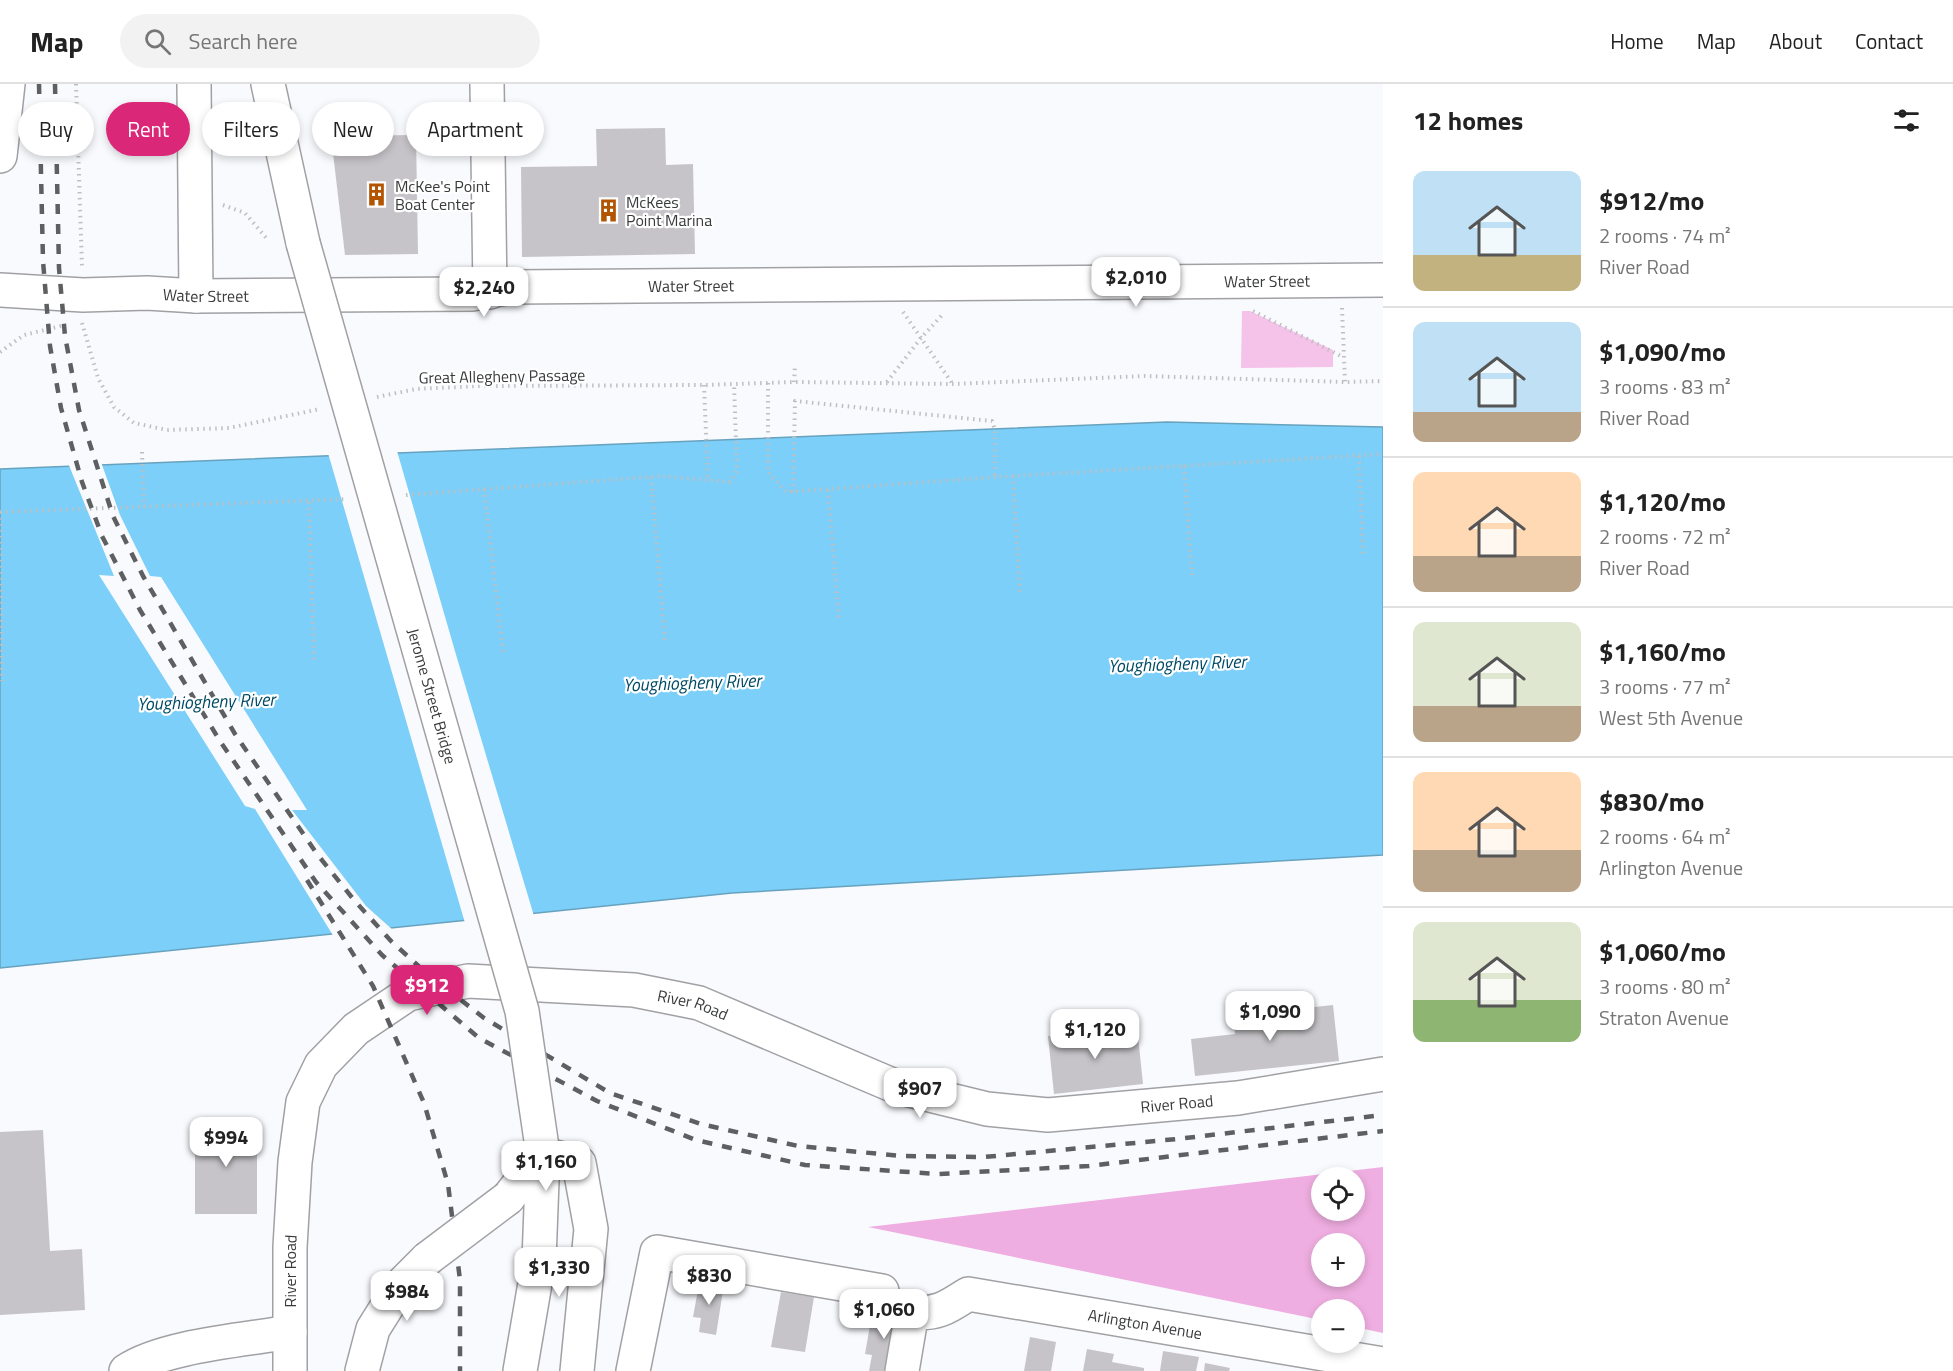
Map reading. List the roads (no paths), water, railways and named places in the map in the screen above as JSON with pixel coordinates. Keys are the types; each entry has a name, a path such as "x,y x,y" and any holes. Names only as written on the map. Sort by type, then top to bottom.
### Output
{"street":[{"path":"0,156 8,84"},
{"path":"194,84 196,296"},
{"name":"Jerome Street Bridge","path":"268,84 303,243 522,1011 543,1154 538,1260 520,1371"},
{"path":"487,84 490,292"},
{"name":"Water Street","path":"0,290 196,296 490,292 512,287 1383,280"},
{"name":"River Road","path":"290,1371 290,1247 295,1162 303,1102 321,1065 356,1029 408,994 468,981 634,990 699,1003 897,1087 987,1109 1048,1115 1238,1098 1383,1074"},
{"path":"362,1371 373,1329 400,1286 427,1259 508,1198 543,1154 579,1163 591,1229 581,1370"},
{"path":"633,1371 657,1252 882,1291"},
{"name":"Arlington Avenue","path":"902,1371 912,1312 928,1314 945,1309 968,1294 1334,1364 1383,1364"},
{"path":"126,1371 136,1364 192,1348 290,1332"}],"water":[{"name":"Youghiogheny River","path":"1167,422 1383,427 1383,855 732,893 0,968 0,469"}],"railway":[{"path":"39,84 43,261 50,346 61,408 82,482 102,536 140,610 220,741 316,882 382,955 479,1038 597,1101 696,1140 805,1165 938,1174 1089,1166 1383,1131"},
{"path":"55,84 59,268 65,336 79,410 113,516 143,576 235,734 317,854 391,941 425,972 484,1018 610,1093 701,1124 798,1146 901,1156 984,1157 1177,1139 1383,1115"},
{"path":"307,880 373,986 424,1103 448,1184 460,1280 460,1371"}],"place":[{"name":"McKee's Point Boat Center","path":"377,195"},
{"name":"McKees Point Marina","path":"608,211"}]}
